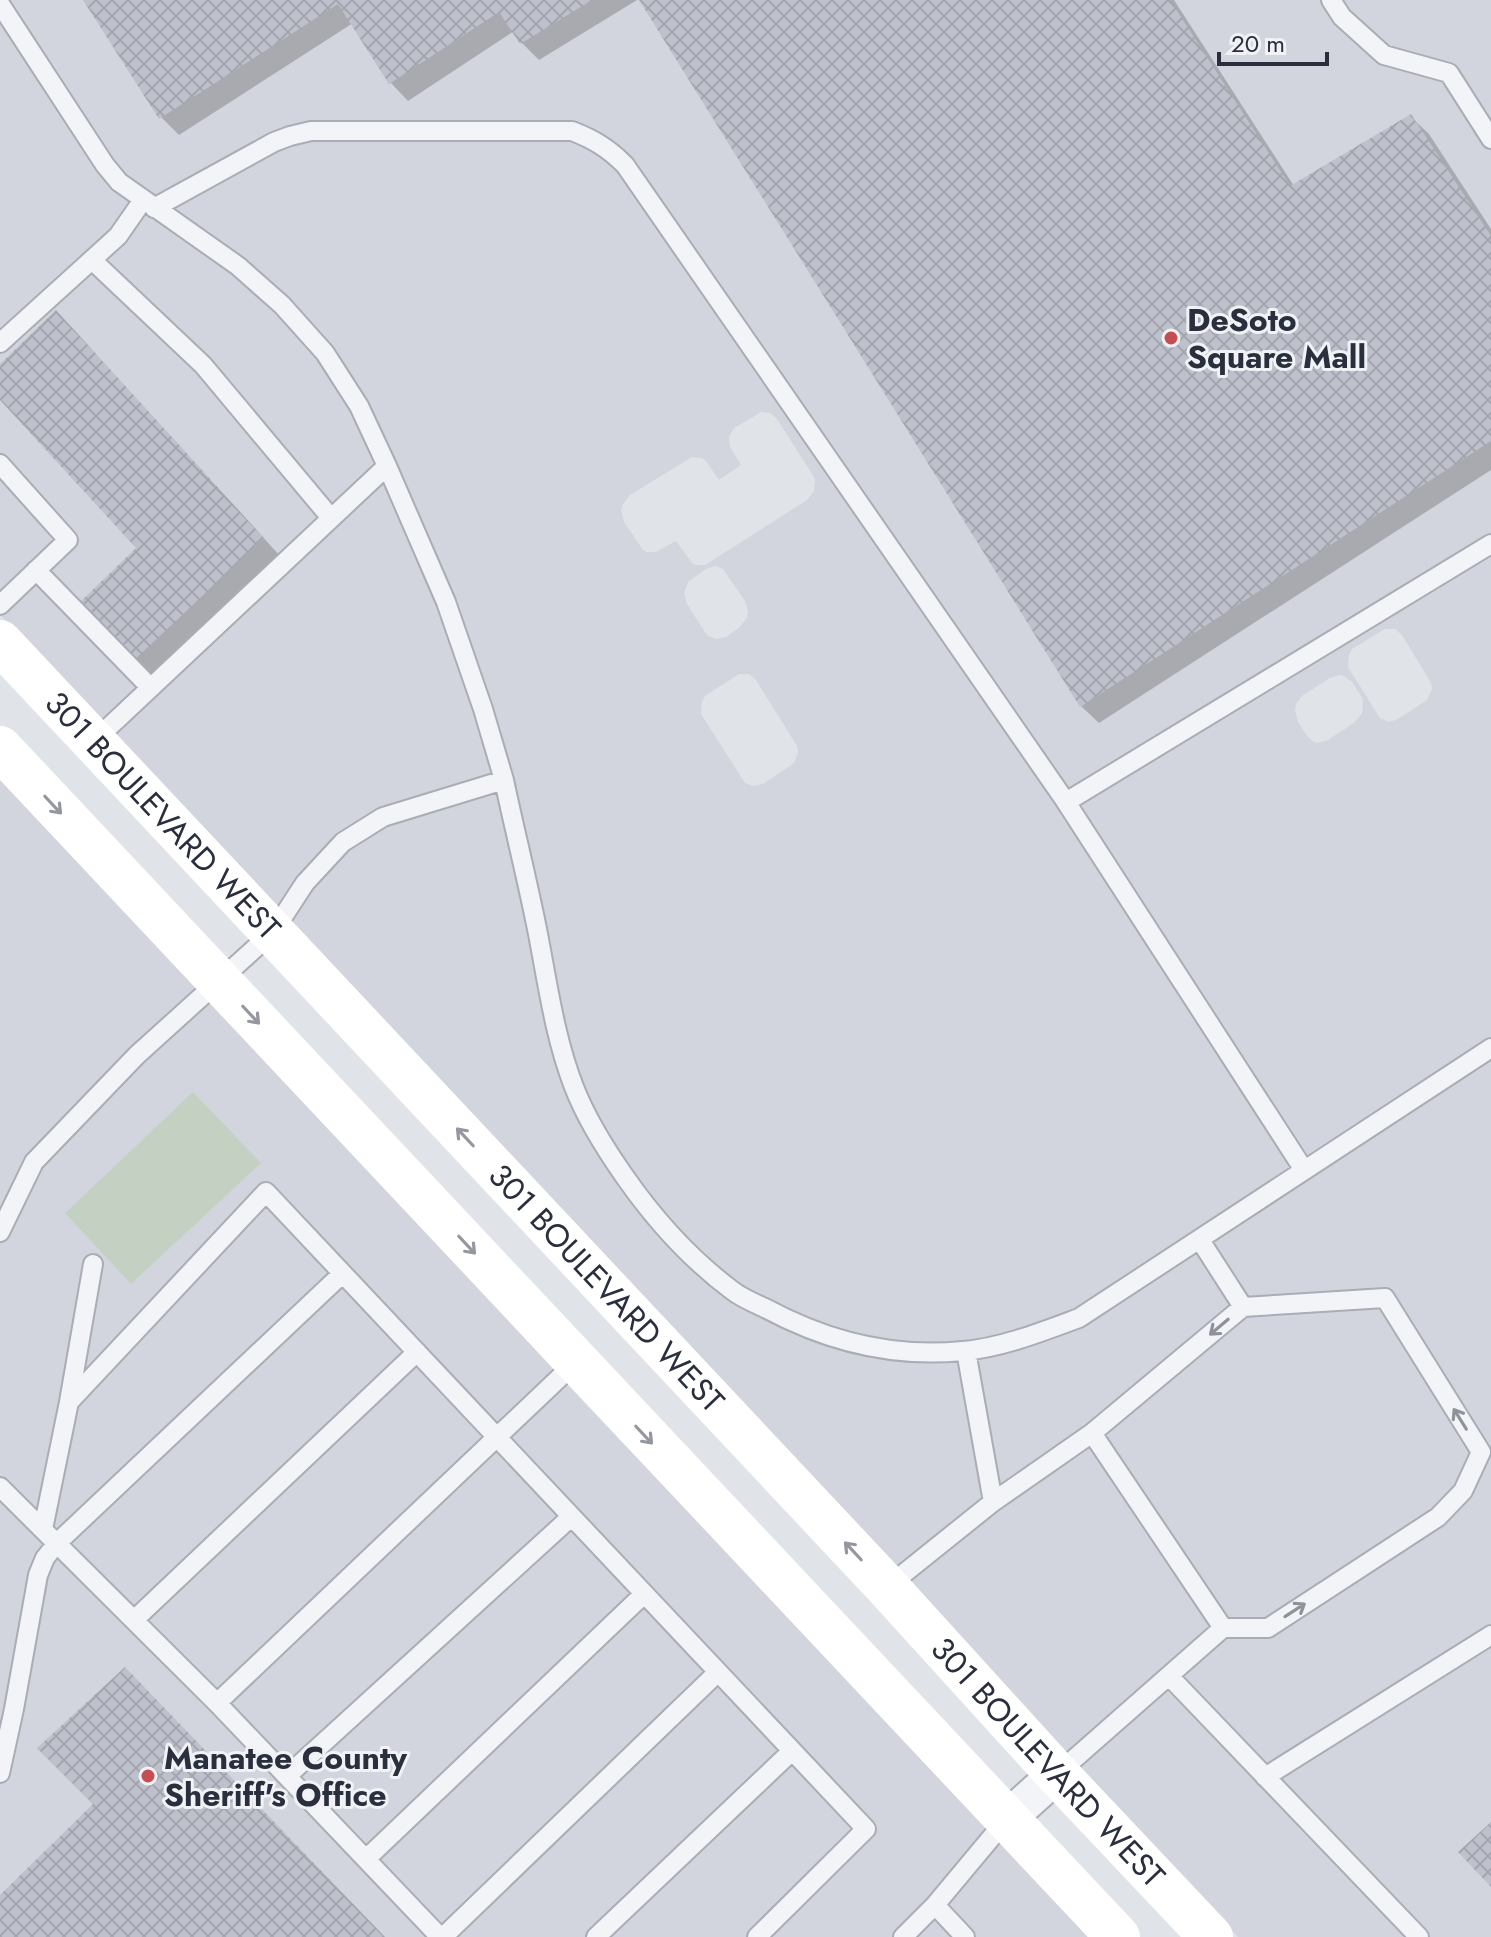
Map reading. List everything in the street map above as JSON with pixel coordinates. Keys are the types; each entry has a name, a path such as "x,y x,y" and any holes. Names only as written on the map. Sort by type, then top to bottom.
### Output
{"main road":[{"name":"301 BOULEVARD WEST","path":"0,642 887,1587 1211,1937"},
{"path":"0,748 1118,1937"}],"street":[{"path":"1006,1820 1057,1774"}],"lane":[{"path":"1331,0 1342,17 1384,55 1449,73 1491,139"},
{"path":"0,4 119,182 238,266 282,305 325,353 359,406 446,602 483,709 504,780 559,1044 575,1091 608,1152 646,1208 686,1251 735,1292 787,1320 872,1348 918,1353 966,1351 1022,1338 1079,1318 1491,1048"},
{"path":"0,343 118,236 148,204 290,136 311,131 572,131 594,139 625,165 1066,802 1304,1170"},
{"path":"92,260 203,365 331,518"},
{"path":"0,464 68,540 0,605"},
{"path":"94,741 387,466"},
{"path":"1066,802 1491,544"},
{"path":"36,570 150,687"},
{"path":"0,1232 34,1162 137,1055 273,932 305,883 343,842 383,817 504,780"},
{"path":"69,1402 266,1192 866,1829 757,1937"},
{"path":"1200,1240 1243,1307"},
{"path":"43,1529 93,1264"},
{"path":"0,1773 38,1575 45,1558 57,1543 342,1274"},
{"path":"887,1587 993,1502 1092,1433 1243,1307 1385,1298 1481,1452 1463,1491 1438,1517 1268,1628 1223,1628 1057,1774"},
{"path":"966,1351 993,1502"},
{"path":"134,1620 417,1352"},
{"path":"217,1703 576,1362"},
{"path":"1092,1433 1223,1628"},
{"path":"0,1487 217,1703 441,1937 718,1672"},
{"path":"287,1776 571,1517"},
{"path":"366,1859 644,1594"},
{"path":"1265,1777 1491,1635"},
{"path":"1169,1676 1419,1937"},
{"path":"596,1937 792,1751"},
{"path":"903,1937 935,1905 1006,1820"},
{"path":"935,1905 965,1937"}],"shaded area":[{"path":"0,0 1491,0 1491,1937 1238,1937 1061,1745 636,1299 0,615","holes":["761,412 770,413 777,419 815,479 814,491 807,500 705,565 692,563 676,541 656,552 643,550 624,522 623,504 630,495 692,457 705,460 719,480 741,465 730,447 729,437 734,428","715,566 723,569 745,601 747,618 726,637 717,639 708,636 687,604 684,593 688,582","1385,629 1395,629 1402,635 1431,683 1427,700 1398,719 1389,722 1380,718 1348,667 1352,649","739,674 749,674 756,680 797,746 794,763 763,784 753,786 745,783 701,714 705,696","1344,676 1361,696 1362,713 1355,722 1328,740 1314,742 1298,722 1295,710 1303,695 1330,678"]},
{"path":"0,775 217,996 561,1378 1092,1937 0,1937"}],"green space":[{"path":"193,1092 261,1163 131,1284 65,1213"}],"building":[{"path":"83,0 592,0 520,44 499,12 389,84 338,4 159,119"},
{"name":"DeSoto Square Mall","path":"639,0 1170,0 1290,186 1411,114 1491,236 1491,441 1080,707"},
{"path":"56,310 264,538 130,664 79,603 136,548 0,400 0,364"},
{"name":"Manatee County Sheriff's Office","path":"125,1667 385,1937 0,1937 0,1895 93,1804 37,1748"},
{"path":"1491,1822 1491,1887 1458,1852"}],"place":[{"name":"DeSoto Square Mall","path":"1171,338"},
{"name":"Manatee County Sheriff's Office","path":"148,1776"}]}
